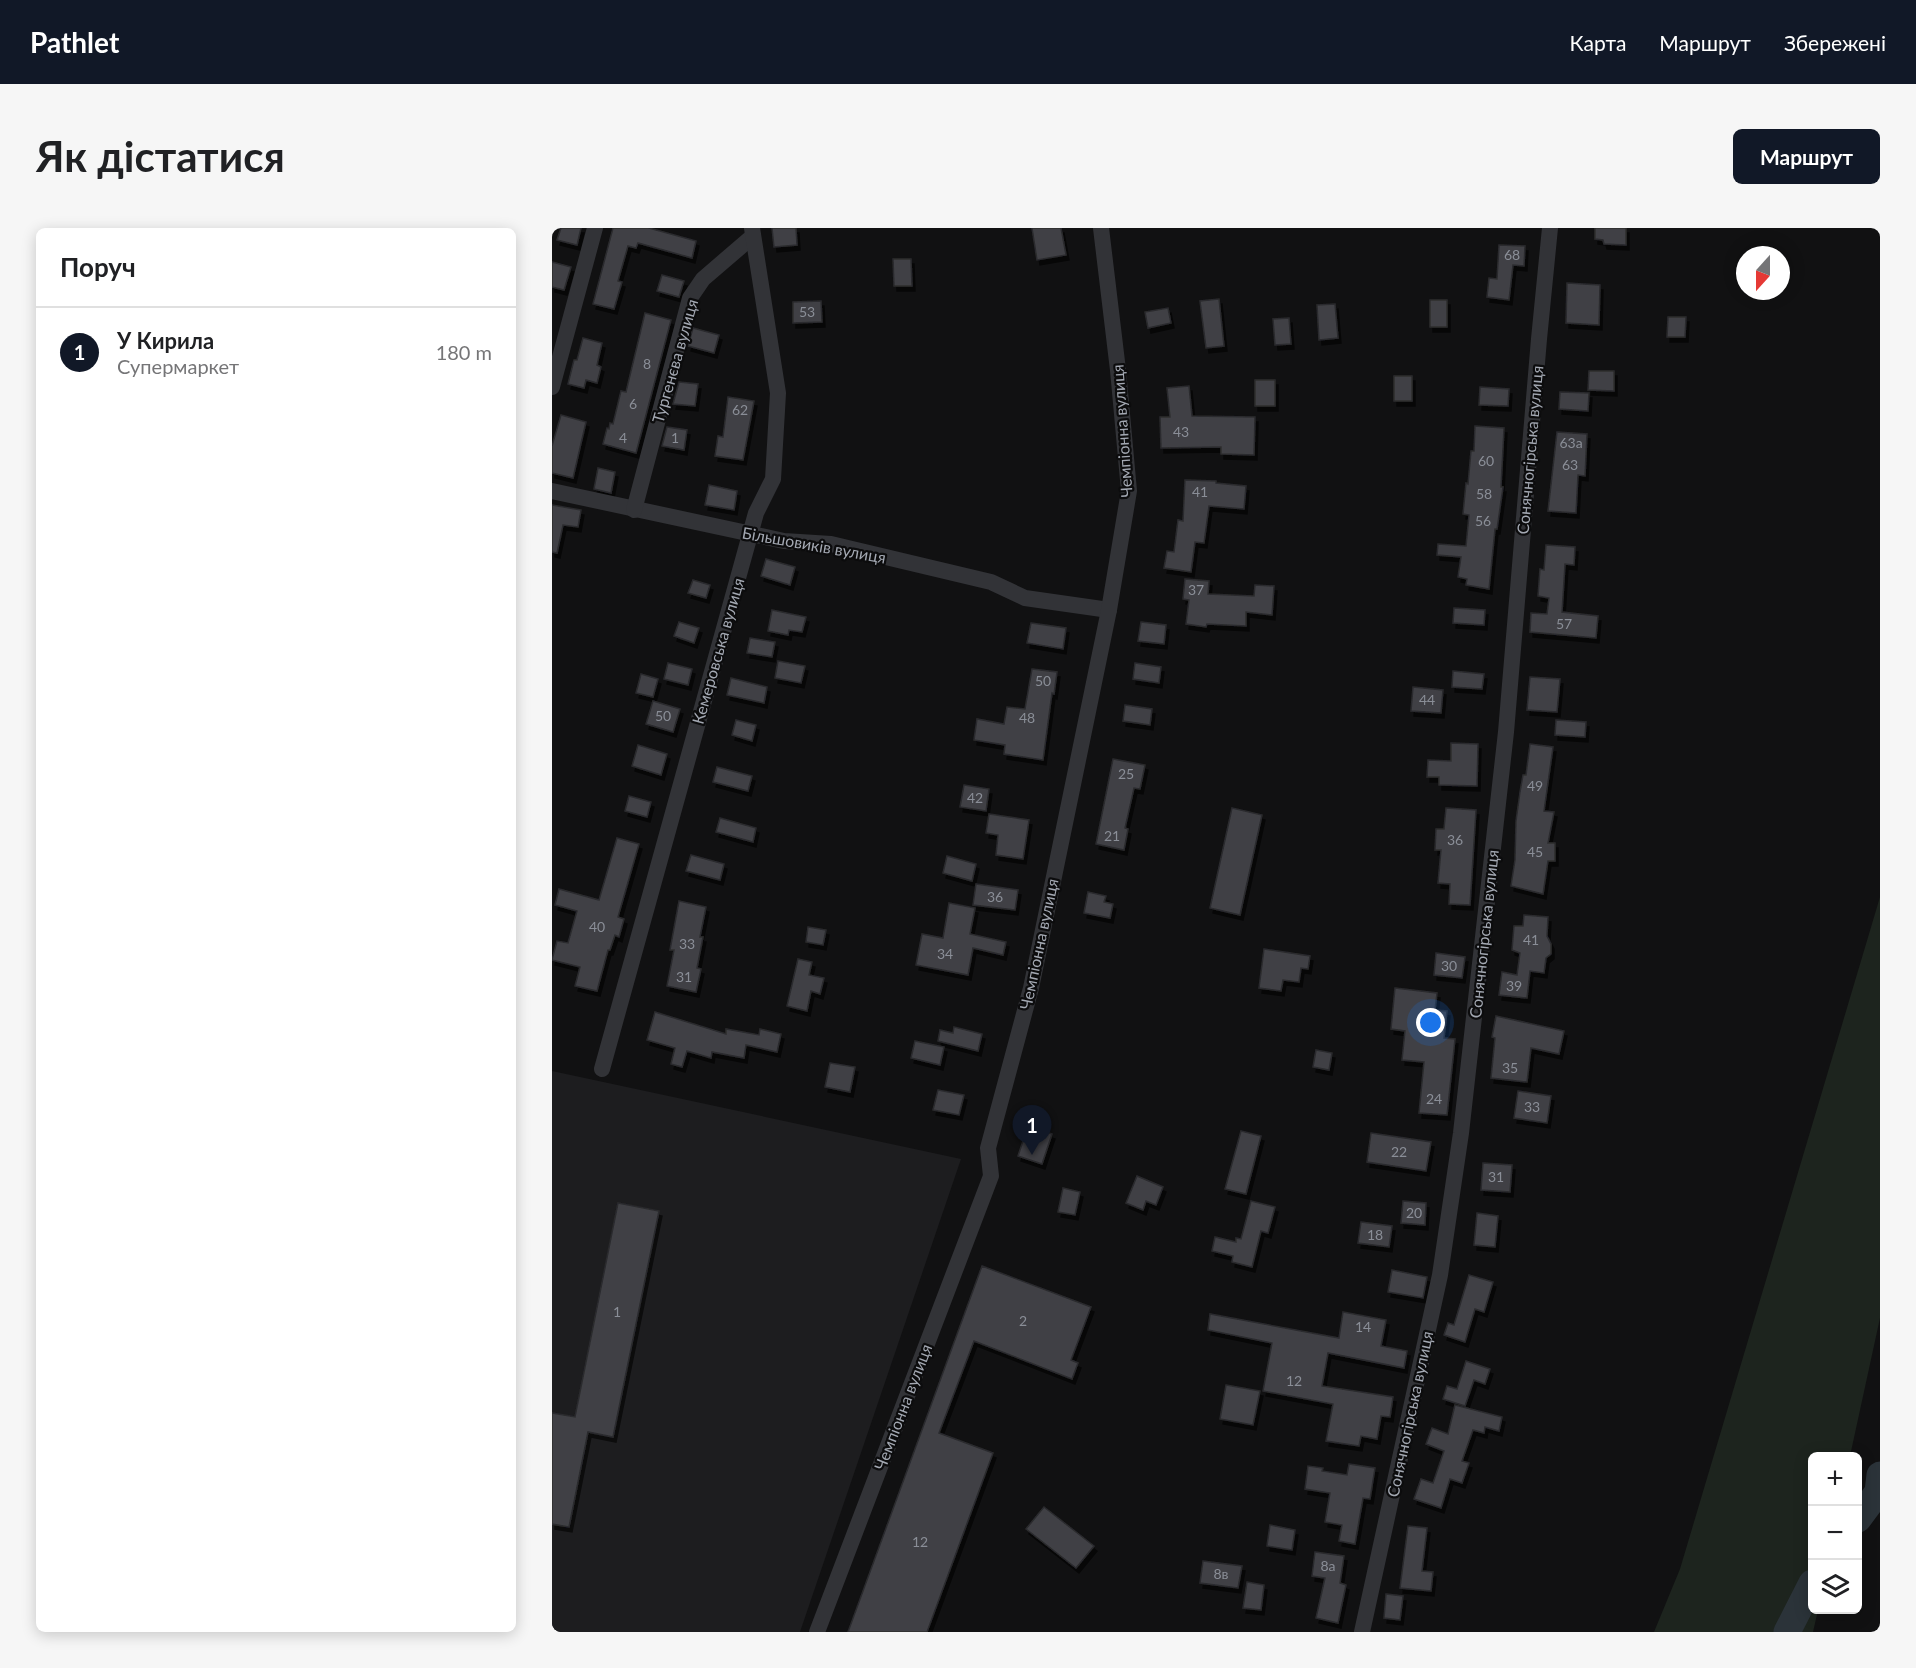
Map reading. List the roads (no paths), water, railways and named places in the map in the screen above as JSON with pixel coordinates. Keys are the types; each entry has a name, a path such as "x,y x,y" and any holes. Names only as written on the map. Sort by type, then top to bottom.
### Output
{"street":[{"path":"552,387 595,228"},
{"name":"Чемпіонна вулиця","path":"817,1632 991,1176 988,1148 1031,988 1109,610 1129,491 1118,370 1101,228"},
{"name":"Сонячногірська вулиця","path":"1362,1632 1440,1275 1461,1132 1506,732 1550,228"},
{"name":"Тургенєва вулиця","path":"634,510 690,298 703,279 753,232"},
{"name":"Кемеровська вулиця","path":"602,1070 756,513 773,479 778,393 753,232"},
{"name":"Більшовиків вулиця","path":"552,491 784,541 831,544 991,582 1025,598 1109,610"}],"waterway":[{"path":"1862,1514 1878,1492 1880,1475"},
{"path":"1787,1632 1808,1591"}],"place":[{"name":"У Кирила","path":"1032,1155"}]}
